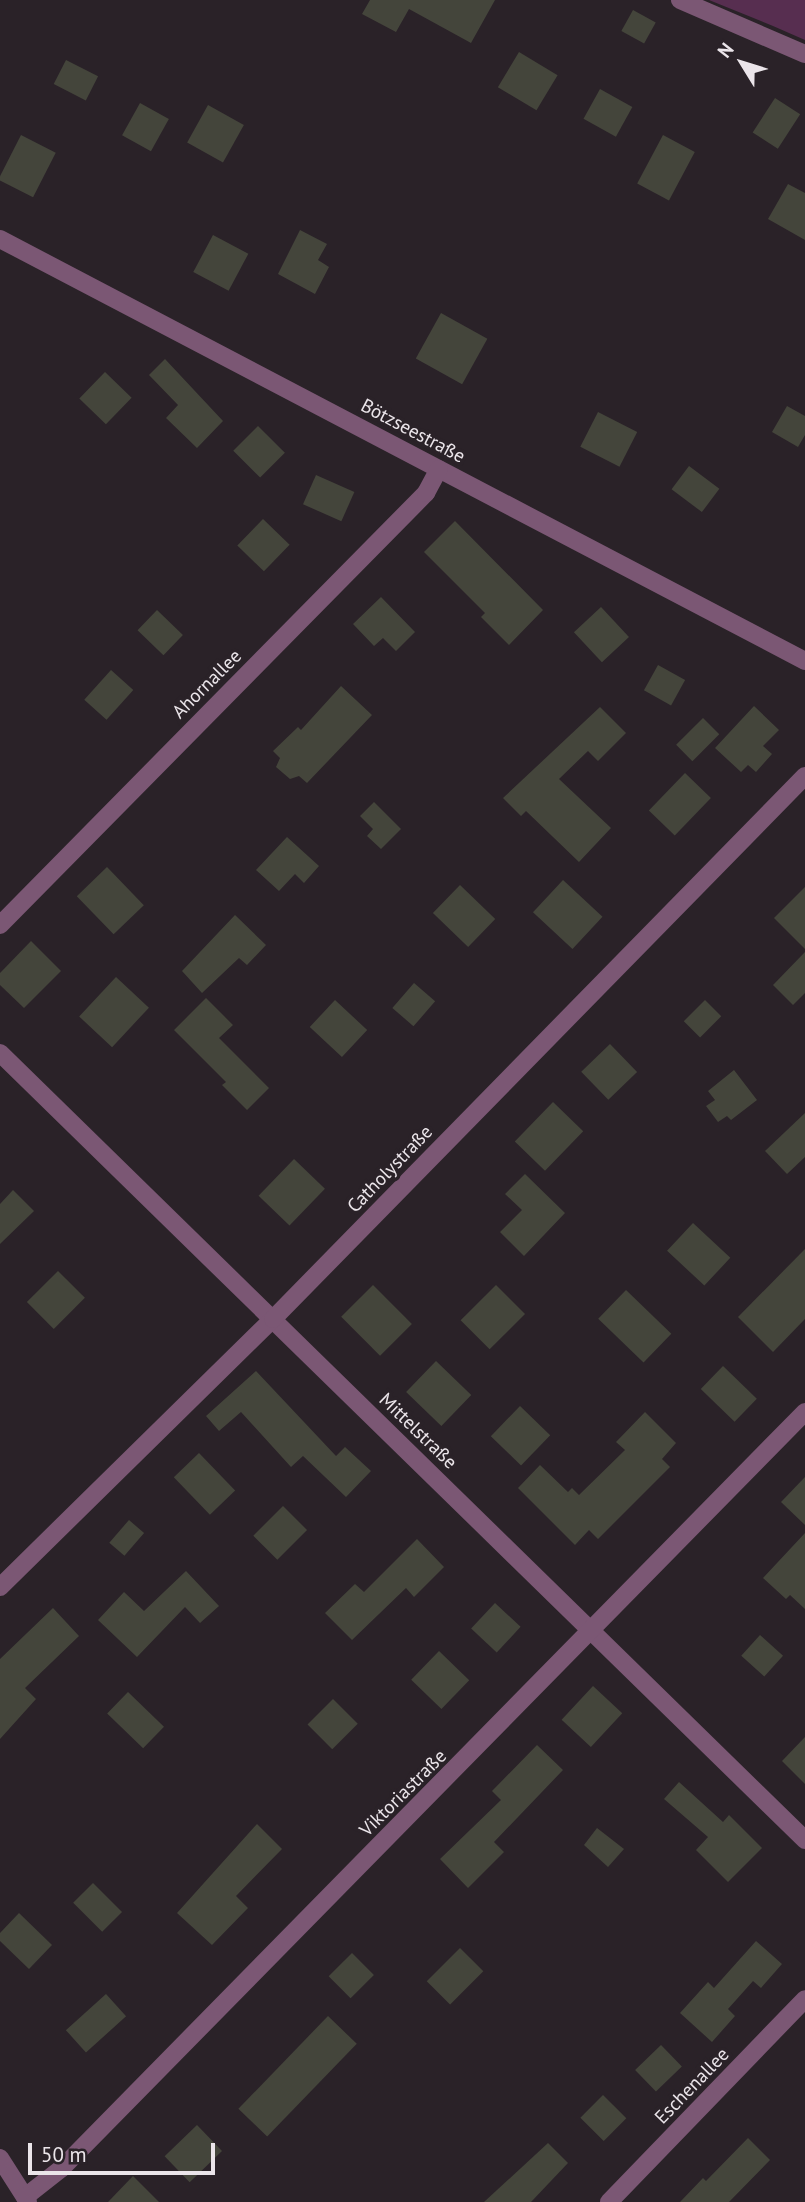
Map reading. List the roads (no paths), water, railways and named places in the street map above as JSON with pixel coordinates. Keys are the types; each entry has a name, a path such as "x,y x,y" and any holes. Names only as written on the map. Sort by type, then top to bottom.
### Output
{"street":[{"path":"680,0 805,54"},
{"name":"Bötzseestraße","path":"0,239 805,661"},
{"name":"Ahornallee","path":"0,925 426,492 439,469"},
{"name":"Catholystraße","path":"0,1587 273,1319 805,776"},
{"name":"Mittelstraße","path":"0,1053 805,1840"},
{"name":"Viktoriastraße","path":"26,2199 62,2168 805,1412"},
{"name":"Eschenallee","path":"609,2202 805,1999"},
{"path":"0,2158 26,2199"}]}
